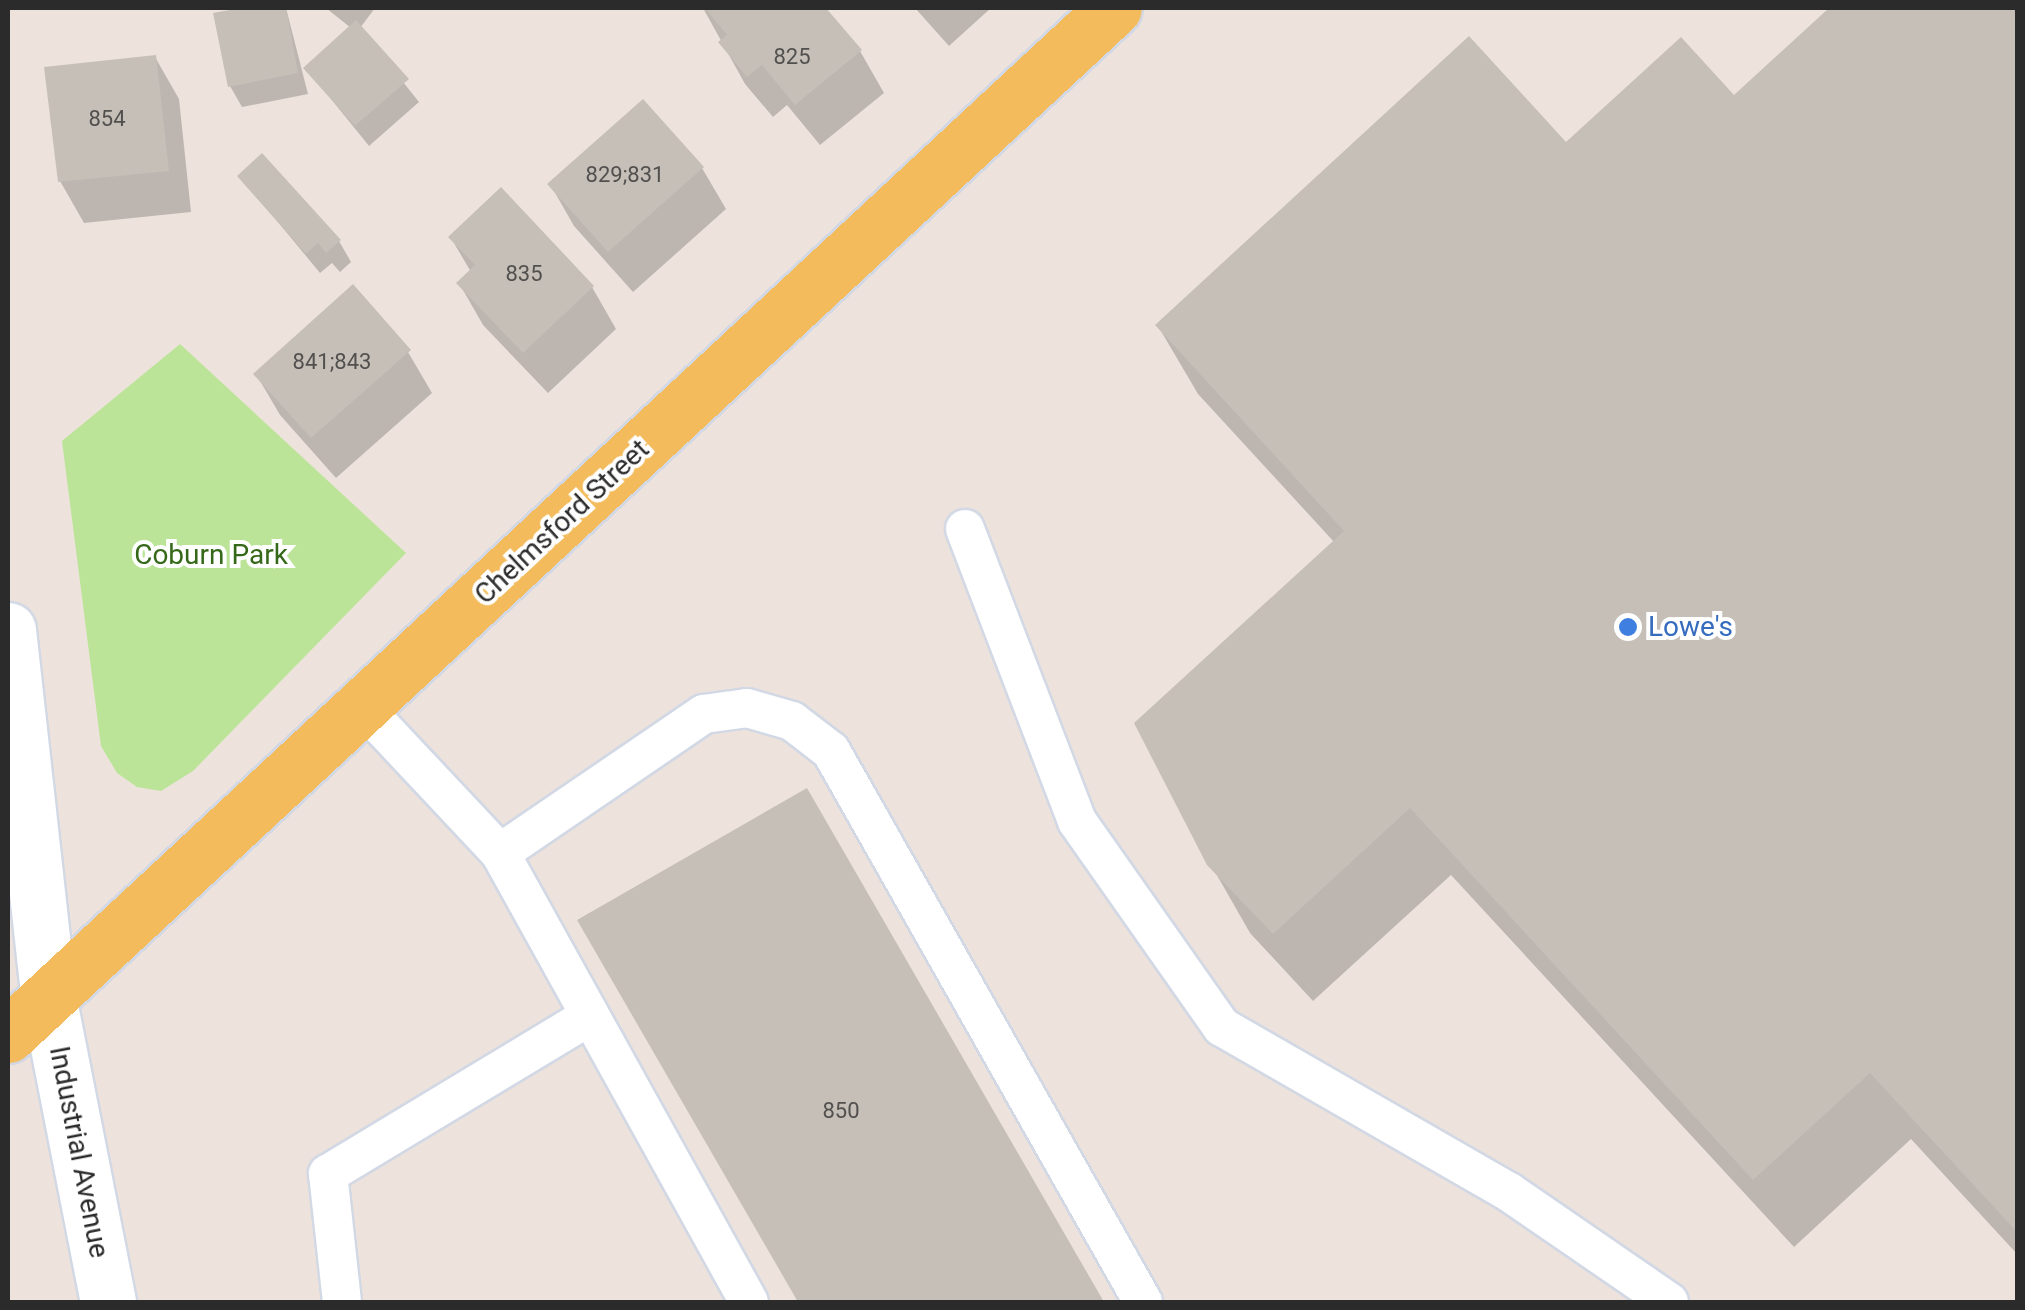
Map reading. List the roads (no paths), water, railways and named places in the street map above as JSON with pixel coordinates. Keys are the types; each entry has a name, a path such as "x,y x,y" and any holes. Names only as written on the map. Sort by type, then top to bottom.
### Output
{"main road":[{"name":"Chelmsford Street","path":"8,1035 50,1001 1114,8"},
{"name":"Industrial Avenue","path":"8,630 50,1001 108,1302"}],"lane":[{"path":"965,529 1077,821 1222,1027 1509,1192 1669,1302"},
{"path":"363,707 500,853 748,1302"},
{"path":"500,853 704,714 747,708 792,721 831,751 1142,1302"},
{"path":"342,1302 328,1174 590,1016"}],"place":[{"name":"Lowe's","path":"1628,627"}],"park label":[{"name":"Coburn Park","path":"211,555"}]}
